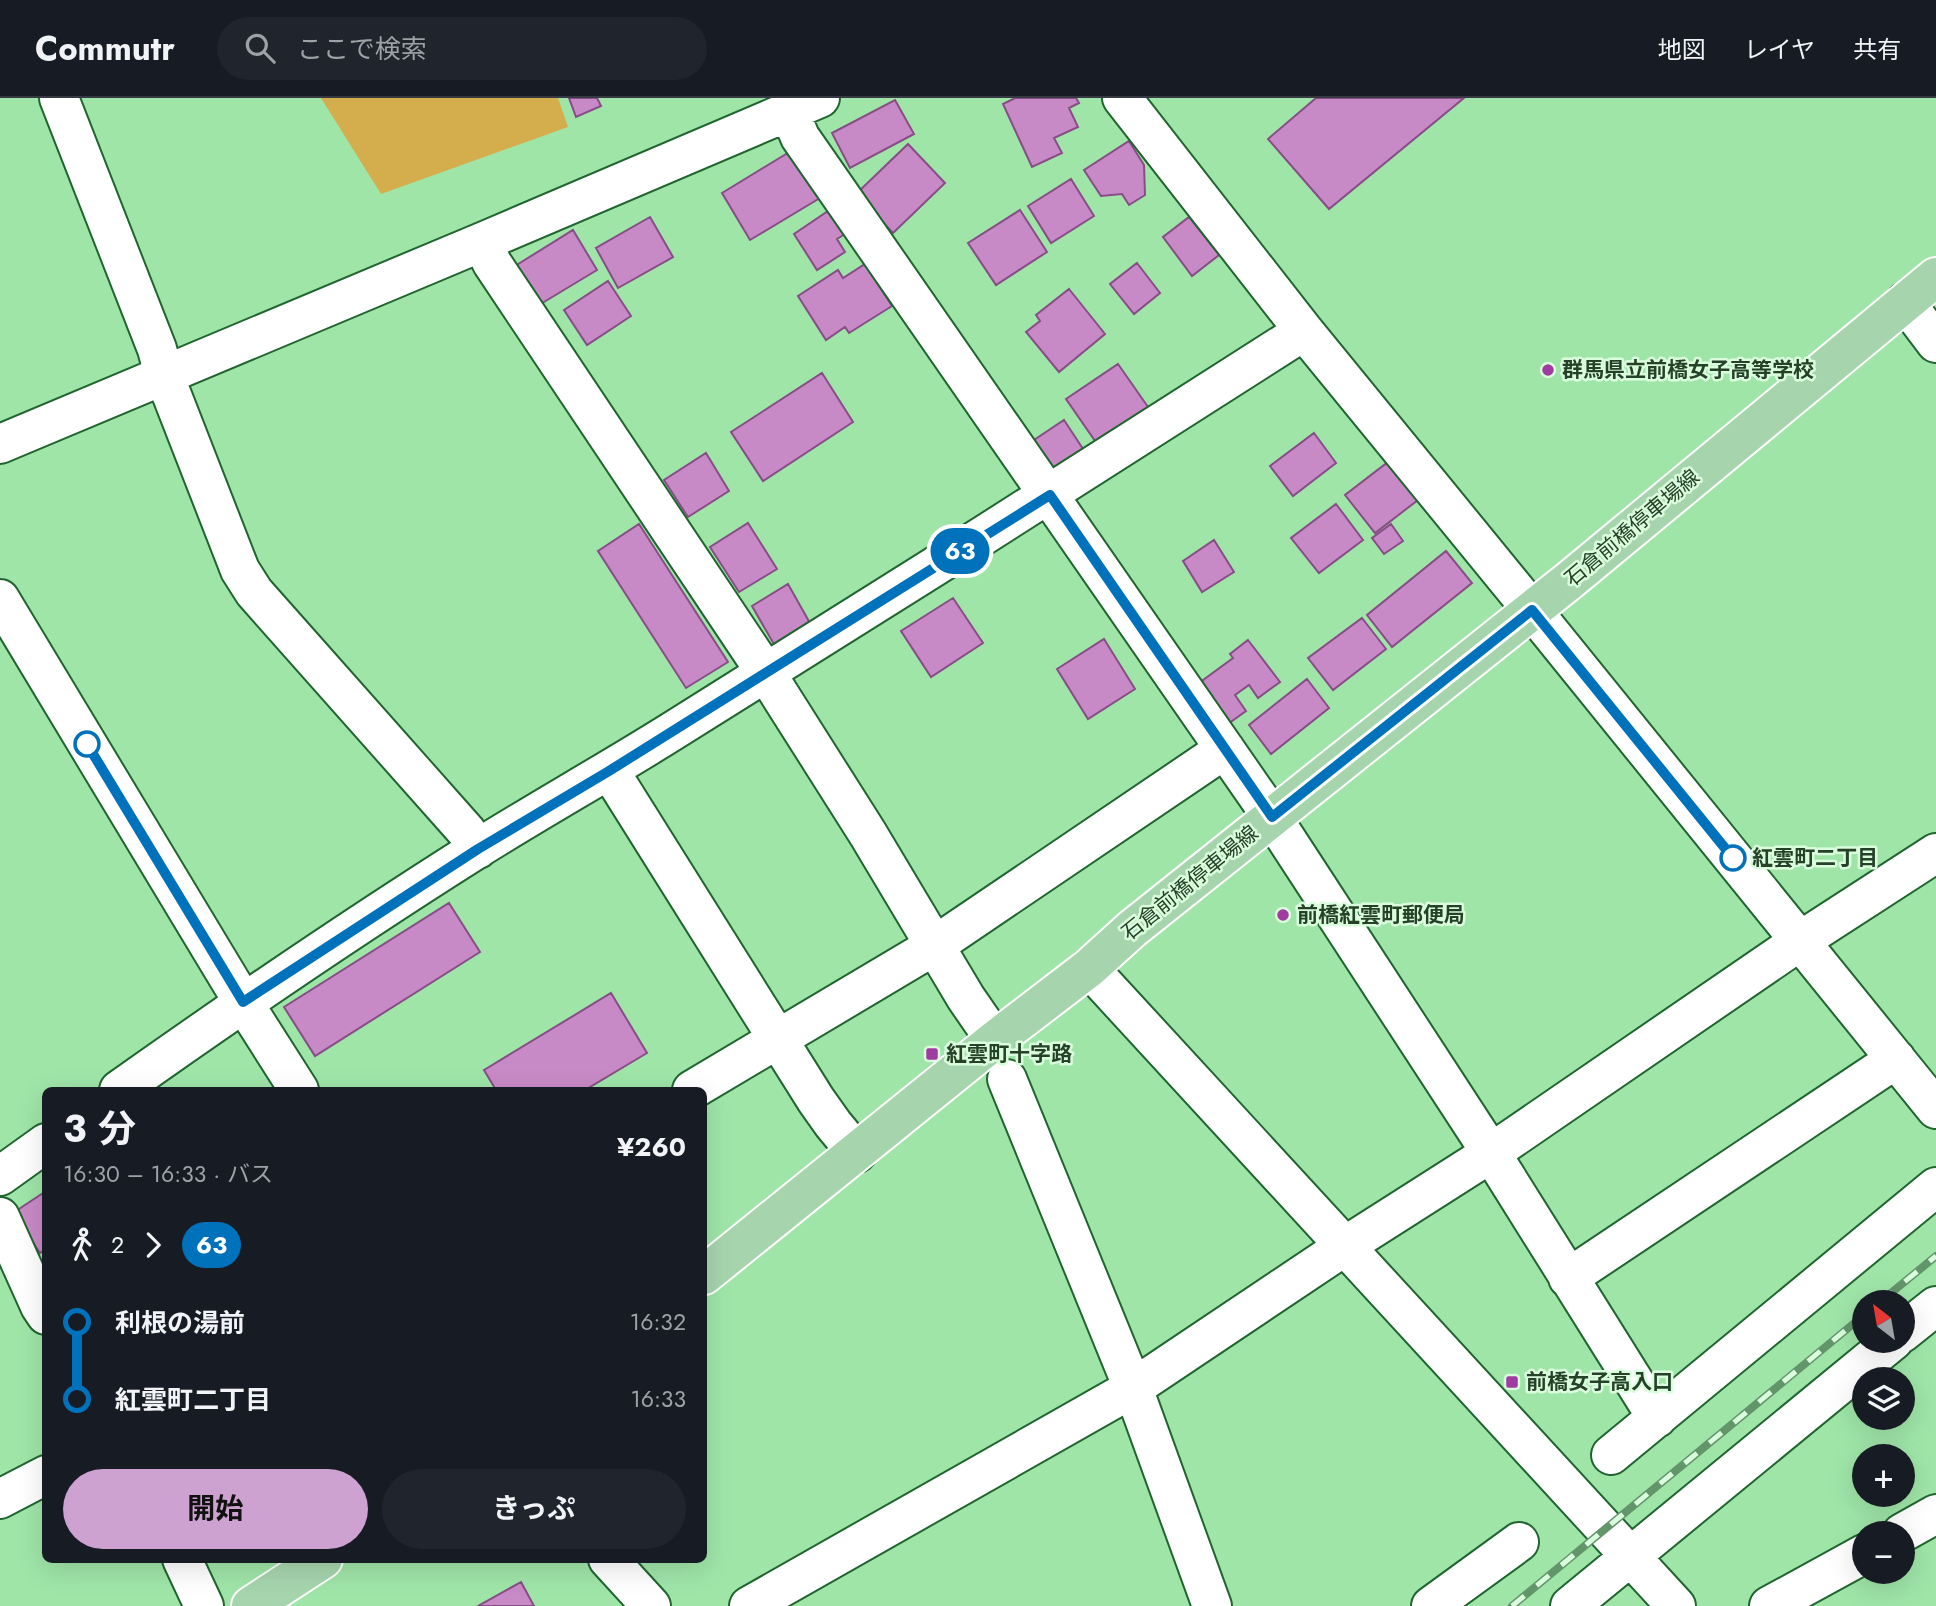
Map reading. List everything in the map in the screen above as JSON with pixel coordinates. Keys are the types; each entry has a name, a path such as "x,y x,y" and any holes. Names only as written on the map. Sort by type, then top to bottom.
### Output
{"main road":[{"name":"石倉前橋停車場線","path":"707,1273 1532,610 1936,277"},
{"path":"251,1606 317,1563"}],"street":[{"path":"59,98 240,570 254,592 466,831 478,849"},
{"path":"1122,98 1304,331 1936,1109"},
{"path":"0,444 804,105"},
{"path":"804,105 800,137 1272,817 1491,1153 1657,1418"},
{"path":"482,242 492,263 766,673 868,834 965,999 995,1040"},
{"path":"1905,302 1936,342"},
{"path":"123,1087 243,1002 478,849 609,771 1050,495 1304,331"},
{"path":"0,599 297,1087"},
{"path":"697,1087 934,946 1225,749"},
{"path":"609,771 830,1121 857,1153"},
{"path":"749,1606 1133,1388 1345,1246 1491,1153 1800,941 1936,853"},
{"path":"1089,968 1675,1606"},
{"path":"1568,1278 1896,1059"},
{"path":"1007,1079 1133,1388 1212,1606"},
{"path":"0,1176 42,1146"},
{"path":"1611,1455 1936,1187"},
{"path":"0,1217 42,1309"},
{"path":"1915,1323 1936,1306"},
{"path":"1570,1606 1878,1353"},
{"path":"0,1499 42,1477"},
{"path":"1915,1526 1936,1514"},
{"path":"1431,1606 1519,1542"},
{"path":"1782,1603 1852,1561"},
{"path":"184,1563 204,1606"},
{"path":"612,1563 651,1606"}],"shaded area":[{"path":"321,98 558,98 568,127 381,194"}],"building":[{"path":"569,98 597,98 601,106 576,117"},
{"path":"1015,98 1076,98 1079,103 1069,108 1078,127 1054,138 1062,153 1032,167 1003,104"},
{"path":"1316,98 1464,98 1329,209 1268,139"},
{"path":"895,100 914,134 850,168 832,133"},
{"path":"1129,141 1144,165 1145,195 1129,205 1122,194 1101,196 1084,170"},
{"path":"908,144 945,183 893,233 856,194"},
{"path":"791,151 820,198 750,240 722,193"},
{"path":"1071,179 1094,216 1051,243 1028,206"},
{"path":"837,205 853,229 837,239 845,252 817,270 794,234"},
{"path":"1020,210 1047,252 996,285 968,243"},
{"path":"650,217 673,257 618,288 596,248"},
{"path":"1189,217 1219,255 1192,276 1163,237"},
{"path":"573,230 597,270 539,305 515,266"},
{"path":"1137,263 1160,293 1134,314 1110,284"},
{"path":"865,264 892,306 849,333 845,327 826,340 798,296 838,270 843,278"},
{"path":"608,281 631,316 587,345 564,310"},
{"path":"1069,289 1105,334 1059,372 1026,332 1040,321 1036,315"},
{"path":"1118,364 1148,407 1133,417 1137,423 1100,448 1066,399"},
{"path":"822,373 853,422 763,481 731,432"},
{"path":"1064,420 1087,455 1057,475 1034,440"},
{"path":"1314,433 1336,463 1293,496 1270,466"},
{"path":"706,453 729,491 688,517 664,480"},
{"path":"1388,462 1418,500 1375,533 1345,495"},
{"path":"1336,504 1363,540 1319,573 1291,538"},
{"path":"748,523 777,569 739,592 710,547"},
{"path":"639,524 728,662 686,688 598,551"},
{"path":"1391,524 1403,541 1384,554 1372,538"},
{"path":"1214,540 1234,572 1202,592 1183,561"},
{"path":"1446,551 1472,583 1392,647 1367,615"},
{"path":"788,584 811,625 775,646 752,606"},
{"path":"953,598 983,643 931,677 901,631"},
{"path":"1362,618 1386,649 1333,690 1308,658"},
{"path":"1104,639 1135,689 1088,719 1057,669"},
{"path":"1248,640 1280,682 1258,698 1249,685 1235,695 1246,711 1225,726 1195,686 1233,658 1230,654"},
{"path":"1307,679 1329,708 1271,754 1249,725"},
{"path":"449,903 480,952 315,1056 284,1007"},
{"path":"611,993 647,1053 590,1087 494,1087 484,1070"},
{"path":"42,1194 42,1252 40,1253 13,1213"},
{"path":"521,1582 534,1606 478,1606"}],"railway":[{"path":"1895,1290 1936,1256"},
{"path":"1512,1606 1852,1325"}],"bus line":[{"name":"63","path":"87,744 243,1002 478,849 609,771 1050,495 1272,817 1532,610 1733,858"}],"place":[{"name":"群馬県立前橋女子高等学校","path":"1548,370"},
{"name":"紅雲町二丁目","path":"1733,858"},
{"name":"前橋紅雲町郵便局","path":"1283,915"},
{"name":"紅雲町十字路","path":"932,1054"},
{"name":"前橋女子高入口","path":"1512,1382"}]}
